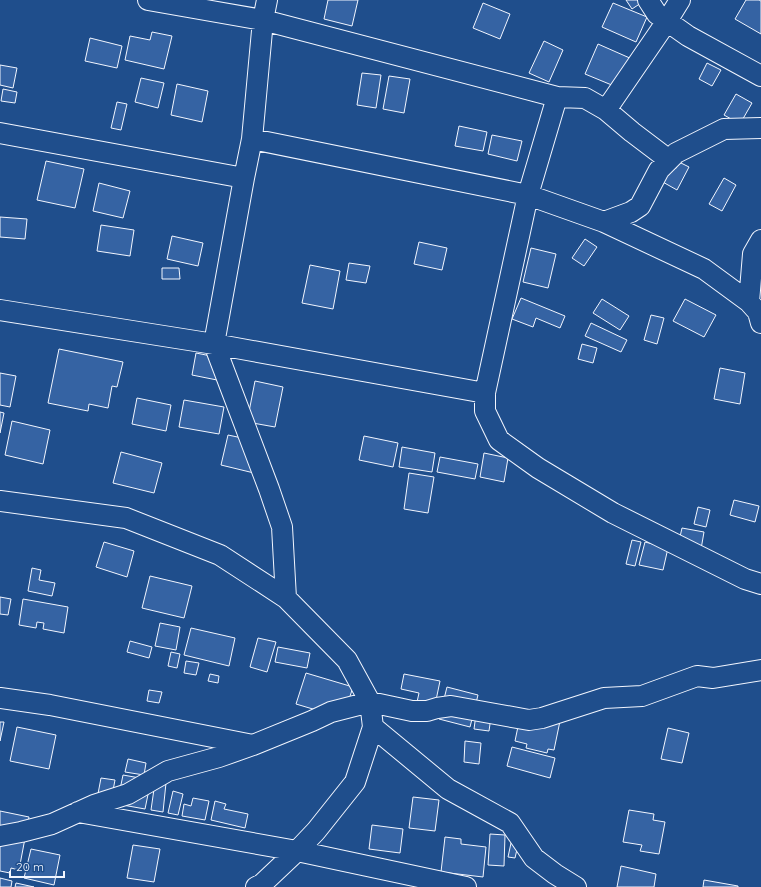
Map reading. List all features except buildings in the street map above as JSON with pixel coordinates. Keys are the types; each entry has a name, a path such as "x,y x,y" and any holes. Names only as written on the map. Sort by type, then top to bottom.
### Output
{"street":[{"path":"148,0 263,20 557,97 586,98 606,110 669,160"},
{"path":"267,0 263,20 252,139 214,344 282,527 286,598"},
{"path":"648,0 657,14 688,36 761,76"},
{"path":"606,110 680,0"},
{"path":"557,97 528,195 485,393 485,411 499,440 538,468 613,513 745,579 761,584"},
{"path":"604,222 631,212 640,206 659,170 676,153 724,129 761,128"},
{"path":"0,133 244,178"},
{"path":"252,139 528,195 604,222 704,269 749,302 758,312 761,323"},
{"path":"749,302 758,250"},
{"path":"0,310 214,344 485,393"},
{"path":"0,501 126,518 220,555 286,598 347,660 370,702 373,727 355,782 316,831 262,884 256,887"},
{"path":"0,836 52,824 94,805 128,794 168,771 219,757 331,712 370,702 412,711 427,711 451,706 529,720 542,718 604,698 642,696 697,676 713,678 761,670"},
{"path":"0,698 50,705 253,744"},
{"path":"373,727 448,789 510,823 534,858 555,874 576,887"},
{"path":"78,812 297,851 466,887"}]}
